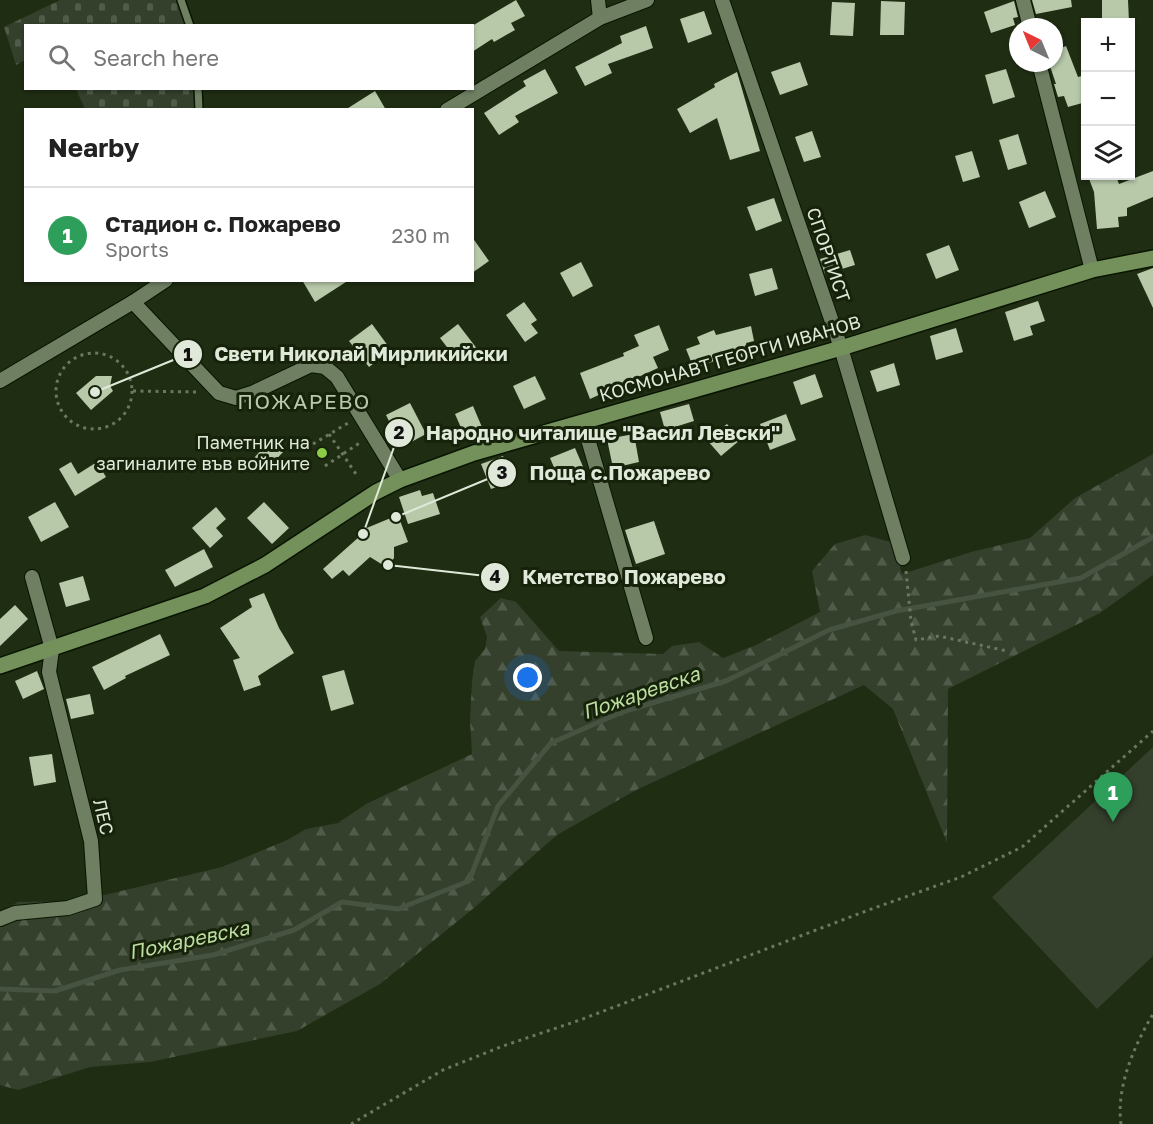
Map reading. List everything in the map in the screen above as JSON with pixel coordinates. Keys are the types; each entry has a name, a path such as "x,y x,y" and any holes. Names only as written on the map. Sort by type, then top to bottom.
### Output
{"street":[{"path":"598,0 600,18"},
{"path":"450,108 600,18 647,0"},
{"name":"СПОРТИСТ","path":"723,0 841,348 903,558"},
{"path":"1023,0 1028,18"},
{"path":"1041,72 1092,270"},
{"name":"КОСМОНАВТ ГЕОРГИ ИВАНОВ","path":"0,666 205,596 265,565 376,492 400,480 474,453 841,348 1092,270 1153,258"},
{"path":"0,381 163,282"},
{"path":"133,302 219,393 236,398 252,393 311,365 325,367 337,376 400,480"},
{"path":"583,422 646,638"},
{"path":"32,577 52,649"},
{"name":"ЛЕС","path":"0,919 15,913 68,908 95,899 91,841 49,672 52,649"}],"lane":[{"path":"181,0 189,24"},
{"path":"198,90 199,108"}],"path":[{"path":"93,352 106,354 118,360 127,370 133,391 131,404 124,416 114,424 95,430 76,425 65,417 56,393 57,380 64,366 75,358 93,352"},
{"path":"133,391 219,393"},
{"path":"313,444 355,419"},
{"path":"329,434 344,453 358,477"},
{"path":"325,466 362,441"},
{"path":"908,583 911,621 916,640 939,636 1007,651"},
{"path":"351,1124 443,1070 502,1046 580,1020 866,911 961,878 1022,847 1153,731"},
{"path":"1121,1124 1119,1107 1128,1066 1153,1014"}],"green space":[{"path":"60,0 178,0 187,24 24,24 24,61 16,65 4,27"},
{"path":"76,90 195,90 196,108 85,108"},
{"path":"1153,454 1153,575 1100,613 948,689 947,843 893,709 864,685 636,790 557,835 474,908 380,984 297,1031 150,1062 90,1067 18,1090 0,1085 0,912 18,902 79,901 222,867 287,840 306,829 338,823 366,804 472,754 470,720 472,681 475,661 485,649 487,637 480,617 501,598 516,602 559,651 663,654 672,646 699,642 723,658 756,645 820,612 812,571 835,544 865,535 894,543 902,574 971,552 1030,538 1075,498"},
{"path":"1153,747 1153,956 1097,1009 992,897"}],"building":[{"path":"516,0 525,16 511,23 515,30 494,42 492,39 474,51 474,25"},
{"path":"1032,0 1071,0 1072,7 1036,14"},
{"path":"1102,0 1128,0 1129,18 1102,18"},
{"path":"881,1 905,2 904,35 880,35"},
{"path":"1014,1 1018,17 1009,18 1009,27 991,33 984,12"},
{"path":"832,2 855,3 853,36 830,35"},
{"path":"704,11 712,34 688,43 680,19"},
{"path":"646,26 653,48 608,64 612,73 585,86 575,67 622,43 620,36"},
{"path":"1066,46 1078,77 1081,76 1081,103 1068,107 1064,96 1058,97 1052,72 1063,72 1063,47"},
{"path":"800,62 808,85 780,95 771,72"},
{"path":"545,69 558,93 515,116 519,122 499,135 484,113 526,86 523,81"},
{"path":"1006,69 1015,97 993,104 985,75"},
{"path":"737,72 760,151 730,160 717,118 690,133 677,109 715,87 714,84"},
{"path":"375,91 385,108 348,108"},
{"path":"812,131 821,157 804,162 795,137"},
{"path":"1018,134 1027,164 1008,170 999,140"},
{"path":"972,151 980,177 963,182 955,156"},
{"path":"1153,171 1153,197 1127,208 1127,216 1118,217 1119,227 1097,229 1094,192 1090,180 1118,180 1119,184 1135,180 1135,178"},
{"path":"1045,191 1056,217 1029,228 1019,202"},
{"path":"774,198 782,221 756,231 747,207"},
{"path":"474,240 489,261 474,272"},
{"path":"949,245 959,270 936,279 926,254"},
{"path":"850,250 855,265 825,274 820,259"},
{"path":"581,262 593,286 573,297 560,273"},
{"path":"772,268 778,289 755,296 749,274"},
{"path":"1153,268 1153,308 1137,274"},
{"path":"303,282 346,282 315,302"},
{"path":"1038,301 1045,321 1030,326 1033,335 1014,341 1005,312"},
{"path":"524,302 537,320 531,324 538,333 525,342 506,315"},
{"path":"372,324 391,350 369,367 349,341"},
{"path":"458,324 478,350 460,364 440,338"},
{"path":"659,325 669,350 653,357 658,368 590,399 580,373 624,356 623,353 639,346 634,335"},
{"path":"751,326 754,341 746,343 750,359 730,365 727,356 694,369 686,349 700,344 697,337 714,330 716,335"},
{"path":"956,328 963,352 936,360 930,336"},
{"path":"894,363 900,385 877,392 870,371"},
{"path":"815,374 823,397 801,405 793,382"},
{"path":"96,376 112,376 110,386 113,391 91,410 76,393"},
{"path":"535,376 546,399 524,409 513,386"},
{"path":"410,403 426,434 402,447 386,415"},
{"path":"689,404 694,421 665,430 660,412"},
{"path":"473,406 484,432 466,439 455,414"},
{"path":"786,414 796,440 770,450 760,424"},
{"path":"727,424 740,440 721,456 707,440"},
{"path":"634,434 639,462 613,468 607,439"},
{"path":"272,438 285,450 266,470 254,458"},
{"path":"575,448 584,469 559,479 550,458"},
{"path":"503,456 512,481 491,489 481,464"},
{"path":"71,462 78,474 97,462 106,477 75,496 59,469"},
{"path":"420,490 422,496 433,493 440,514 408,524 399,497"},
{"path":"55,502 69,527 41,542 28,517"},
{"path":"264,502 289,528 272,544 247,518"},
{"path":"216,507 226,519 216,528 223,536 210,548 192,528"},
{"path":"398,515 408,542 394,547 394,558 390,563 383,565 370,557 349,576 343,570 332,579 323,569 359,537 357,532"},
{"path":"654,521 665,554 636,564 625,530"},
{"path":"204,549 213,567 175,587 165,570"},
{"path":"83,576 90,600 66,607 59,583"},
{"path":"264,593 279,628 294,653 258,676 261,685 244,691 233,660 240,658 220,628 252,607 249,599"},
{"path":"15,605 28,619 0,646 0,619"},
{"path":"160,634 170,655 125,676 126,678 104,690 92,667"},
{"path":"344,670 354,704 331,711 322,676"},
{"path":"37,671 44,689 23,699 15,681"},
{"path":"90,694 94,714 71,719 66,699"},
{"path":"52,754 56,782 34,786 29,757"}],"waterway":[{"name":"Пожаревска","path":"0,989 55,991 120,970 213,955 294,930 342,902 398,909 469,881 498,806 551,743 622,712 726,681 829,630 896,611 1081,578 1153,537"}],"place":[{"name":"Свети Николай Мирликийски","path":"95,392"},
{"name":"Паметник на загиналите във войните","path":"322,453"},
{"name":"Поща с.Пожарево","path":"396,517"},
{"name":"Народно читалище \"Васил Левски\"","path":"363,534"},
{"name":"Кметство Пожарево","path":"388,565"},
{"name":"Стадион с. Пожарево","path":"1113,822"}],"district":[{"name":"ПОЖАРЕВО","path":"304,402"}]}
